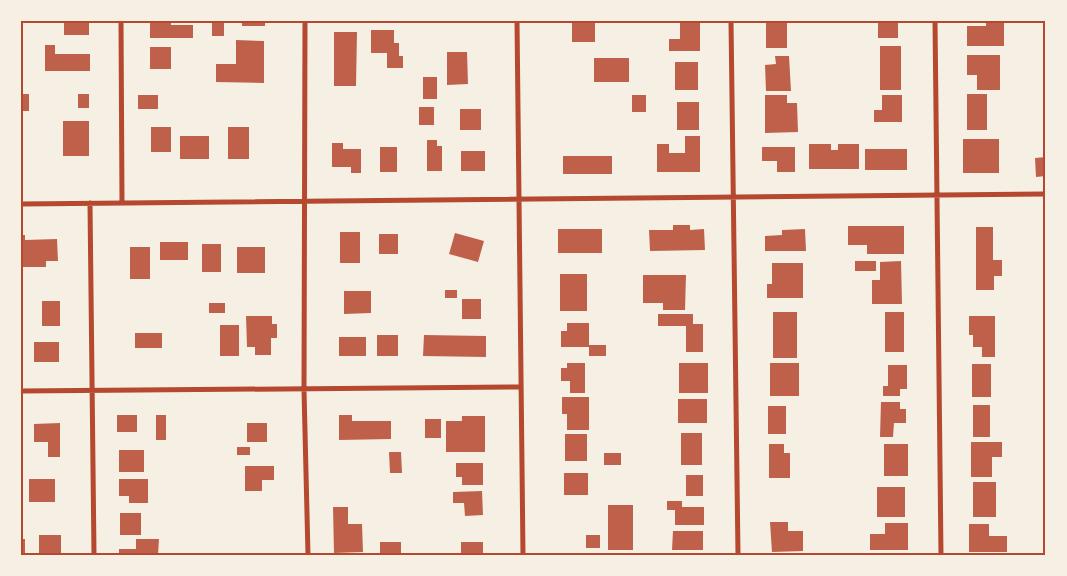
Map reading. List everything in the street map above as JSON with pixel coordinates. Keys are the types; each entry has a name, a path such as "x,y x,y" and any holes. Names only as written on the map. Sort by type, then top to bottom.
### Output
{"street":[{"path":"121,21 122,203"},
{"path":"305,21 304,390 308,555"},
{"path":"517,21 523,555"},
{"path":"732,21 738,555"},
{"path":"935,21 942,555"},
{"path":"21,204 1046,194"},
{"path":"90,203 94,555"},
{"path":"21,391 521,387"}],"building":[{"path":"64,21 89,21 89,35 64,35"},
{"path":"150,21 171,21 171,25 193,25 193,38 150,38"},
{"path":"242,21 265,21 265,26 242,26"},
{"path":"572,21 595,21 595,42 572,42"},
{"path":"680,21 700,21 700,51 669,51 669,39 680,39"},
{"path":"766,21 787,21 787,48 766,48"},
{"path":"878,21 898,21 898,38 878,38"},
{"path":"986,21 1004,21 1004,46 967,46 967,26 986,26"},
{"path":"212,23 224,23 224,36 212,36"},
{"path":"371,30 394,30 394,43 399,43 399,56 403,56 403,68 387,68 387,53 371,53"},
{"path":"334,32 357,32 356,86 334,86"},
{"path":"236,40 264,41 264,83 216,82 216,64 236,64"},
{"path":"45,45 55,45 55,54 90,54 90,71 45,71"},
{"path":"880,46 901,46 901,90 880,90"},
{"path":"150,47 171,47 171,69 150,69"},
{"path":"447,52 467,52 468,84 447,85"},
{"path":"967,55 1000,55 1000,90 977,90 977,75 967,75"},
{"path":"775,56 789,56 791,91 766,91 765,65 776,64"},
{"path":"594,58 629,58 629,82 594,82"},
{"path":"675,62 698,62 698,90 675,90"},
{"path":"423,77 437,77 437,99 423,99"},
{"path":"21,94 29,94 29,111 21,111"},
{"path":"78,94 89,94 89,108 78,108"},
{"path":"967,94 987,94 987,130 967,130"},
{"path":"138,95 158,95 158,109 138,109"},
{"path":"632,95 646,95 646,112 632,112"},
{"path":"765,95 787,95 787,103 797,103 798,132 765,133"},
{"path":"882,95 902,95 902,122 874,122 874,110 882,110"},
{"path":"677,102 699,102 699,130 677,130"},
{"path":"419,107 434,107 434,125 419,125"},
{"path":"460,109 481,109 481,130 460,130"},
{"path":"63,121 89,121 89,156 63,156"},
{"path":"151,127 171,127 171,152 151,152"},
{"path":"228,127 249,127 249,159 228,159"},
{"path":"180,136 209,136 209,159 180,159"},
{"path":"685,136 700,136 700,172 657,172 657,144 669,144 669,153 685,153"},
{"path":"963,139 999,139 999,173 963,173"},
{"path":"427,140 437,140 437,146 442,146 442,171 427,171"},
{"path":"332,143 343,143 343,149 361,149 361,173 351,173 351,167 332,167"},
{"path":"809,144 831,144 831,150 838,150 838,144 859,144 859,169 809,169"},
{"path":"380,147 397,147 397,172 380,172"},
{"path":"762,147 795,147 795,172 777,172 777,161 762,161"},
{"path":"865,149 907,149 907,170 865,170"},
{"path":"461,151 485,151 485,171 461,171"},
{"path":"563,156 612,156 612,174 563,174"},
{"path":"1046,157 1046,176 1036,177 1035,158"},
{"path":"673,225 690,225 690,230 704,229 705,250 650,251 649,230 673,230"},
{"path":"848,226 904,226 904,254 867,254 867,245 848,245"},
{"path":"976,227 993,227 993,260 1002,260 1002,276 994,276 994,290 976,290"},
{"path":"558,229 602,229 602,253 558,253"},
{"path":"805,229 806,251 765,251 765,236 782,235 782,230"},
{"path":"340,232 360,232 360,263 340,263"},
{"path":"455,233 484,241 478,262 449,254"},
{"path":"379,234 398,234 398,254 379,254"},
{"path":"21,235 25,235 25,240 57,239 58,261 46,261 46,267 21,267"},
{"path":"160,242 188,242 188,260 160,260"},
{"path":"202,244 221,244 221,272 202,272"},
{"path":"130,247 150,247 150,279 130,279"},
{"path":"237,247 265,247 265,273 237,273"},
{"path":"855,261 876,261 876,271 855,271"},
{"path":"901,261 902,304 872,304 872,280 880,280 880,262"},
{"path":"772,263 803,263 803,298 767,298 767,284 772,284"},
{"path":"560,274 587,274 587,311 560,311"},
{"path":"643,275 686,275 685,310 663,310 663,303 643,303"},
{"path":"445,290 457,290 457,298 445,298"},
{"path":"344,291 371,291 371,313 344,314"},
{"path":"462,299 481,299 481,319 462,319"},
{"path":"42,301 60,301 60,326 42,326"},
{"path":"209,303 225,303 225,313 209,313"},
{"path":"773,312 797,312 797,358 773,358"},
{"path":"885,312 904,312 904,352 885,352"},
{"path":"658,314 693,314 693,324 703,324 703,352 686,352 686,326 658,326"},
{"path":"246,316 272,316 272,324 277,324 277,338 271,338 271,355 255,355 255,347 247,347"},
{"path":"969,316 995,316 995,357 982,357 982,347 973,347 973,335 969,335"},
{"path":"567,323 589,323 589,345 606,345 606,356 589,356 589,347 561,347 561,331 567,331"},
{"path":"220,325 239,325 239,356 220,356"},
{"path":"135,333 162,333 162,348 135,348"},
{"path":"377,335 398,335 398,356 377,356"},
{"path":"424,335 486,336 486,357 423,356"},
{"path":"339,337 366,337 366,356 339,356"},
{"path":"34,342 59,342 59,362 34,362"},
{"path":"567,363 585,363 585,393 570,393 570,381 561,381 561,368 567,368"},
{"path":"679,363 708,363 708,393 679,393"},
{"path":"770,363 799,363 799,396 770,396"},
{"path":"972,364 991,364 991,397 972,397"},
{"path":"888,365 907,365 907,389 900,389 900,396 883,396 883,386 888,386"},
{"path":"562,397 589,397 589,430 567,430 567,414 562,414"},
{"path":"678,399 707,399 707,423 678,423"},
{"path":"881,402 900,402 900,409 906,409 906,423 894,423 893,437 880,437"},
{"path":"973,405 990,405 990,437 973,437"},
{"path":"768,406 786,406 786,434 768,434"},
{"path":"117,415 137,415 137,432 117,432"},
{"path":"156,415 166,415 166,440 156,440"},
{"path":"339,415 352,415 352,421 391,421 391,439 339,440"},
{"path":"462,416 485,416 485,452 446,452 446,421 462,421"},
{"path":"425,419 441,419 441,438 425,438"},
{"path":"60,423 60,457 48,457 48,442 34,442 34,424"},
{"path":"247,423 267,423 267,442 247,442"},
{"path":"681,433 702,433 702,465 681,465"},
{"path":"565,434 587,434 587,461 565,461"},
{"path":"971,442 1002,442 1002,457 992,457 992,477 971,477"},
{"path":"769,444 784,444 784,453 790,453 790,478 769,478"},
{"path":"884,444 908,444 908,476 884,476"},
{"path":"237,447 250,447 250,455 237,455"},
{"path":"119,450 144,450 144,472 119,472"},
{"path":"389,452 401,452 402,473 390,473"},
{"path":"604,453 621,453 621,465 604,465"},
{"path":"456,463 483,463 483,485 462,485 462,477 456,477"},
{"path":"245,466 274,466 274,480 262,480 262,491 245,491"},
{"path":"564,473 588,473 588,495 564,495"},
{"path":"686,475 703,475 703,496 686,496"},
{"path":"29,479 55,479 55,502 29,502"},
{"path":"119,479 148,479 148,503 129,503 129,496 119,496"},
{"path":"973,482 996,482 996,517 973,517"},
{"path":"877,487 905,487 905,517 877,517"},
{"path":"482,491 483,515 465,516 464,503 453,503 453,492"},
{"path":"667,501 682,501 682,507 704,507 704,525 675,525 675,510 667,510"},
{"path":"608,505 633,505 633,550 608,550"},
{"path":"333,507 348,507 348,524 362,524 363,552 334,553"},
{"path":"120,513 141,513 141,535 120,535"},
{"path":"770,522 788,522 788,531 803,531 803,551 772,552"},
{"path":"885,523 908,523 908,550 870,550 870,534 885,534"},
{"path":"969,524 989,524 989,536 1007,536 1007,552 969,552"},
{"path":"673,531 703,531 703,550 672,550"},
{"path":"39,535 61,535 61,555 39,555"},
{"path":"586,535 600,535 600,548 586,548"},
{"path":"21,539 25,539 25,555 21,555"},
{"path":"136,539 159,539 158,555 119,555 119,549 136,549"},
{"path":"380,542 401,542 401,555 380,555"},
{"path":"461,542 483,542 483,555 461,555"}]}
